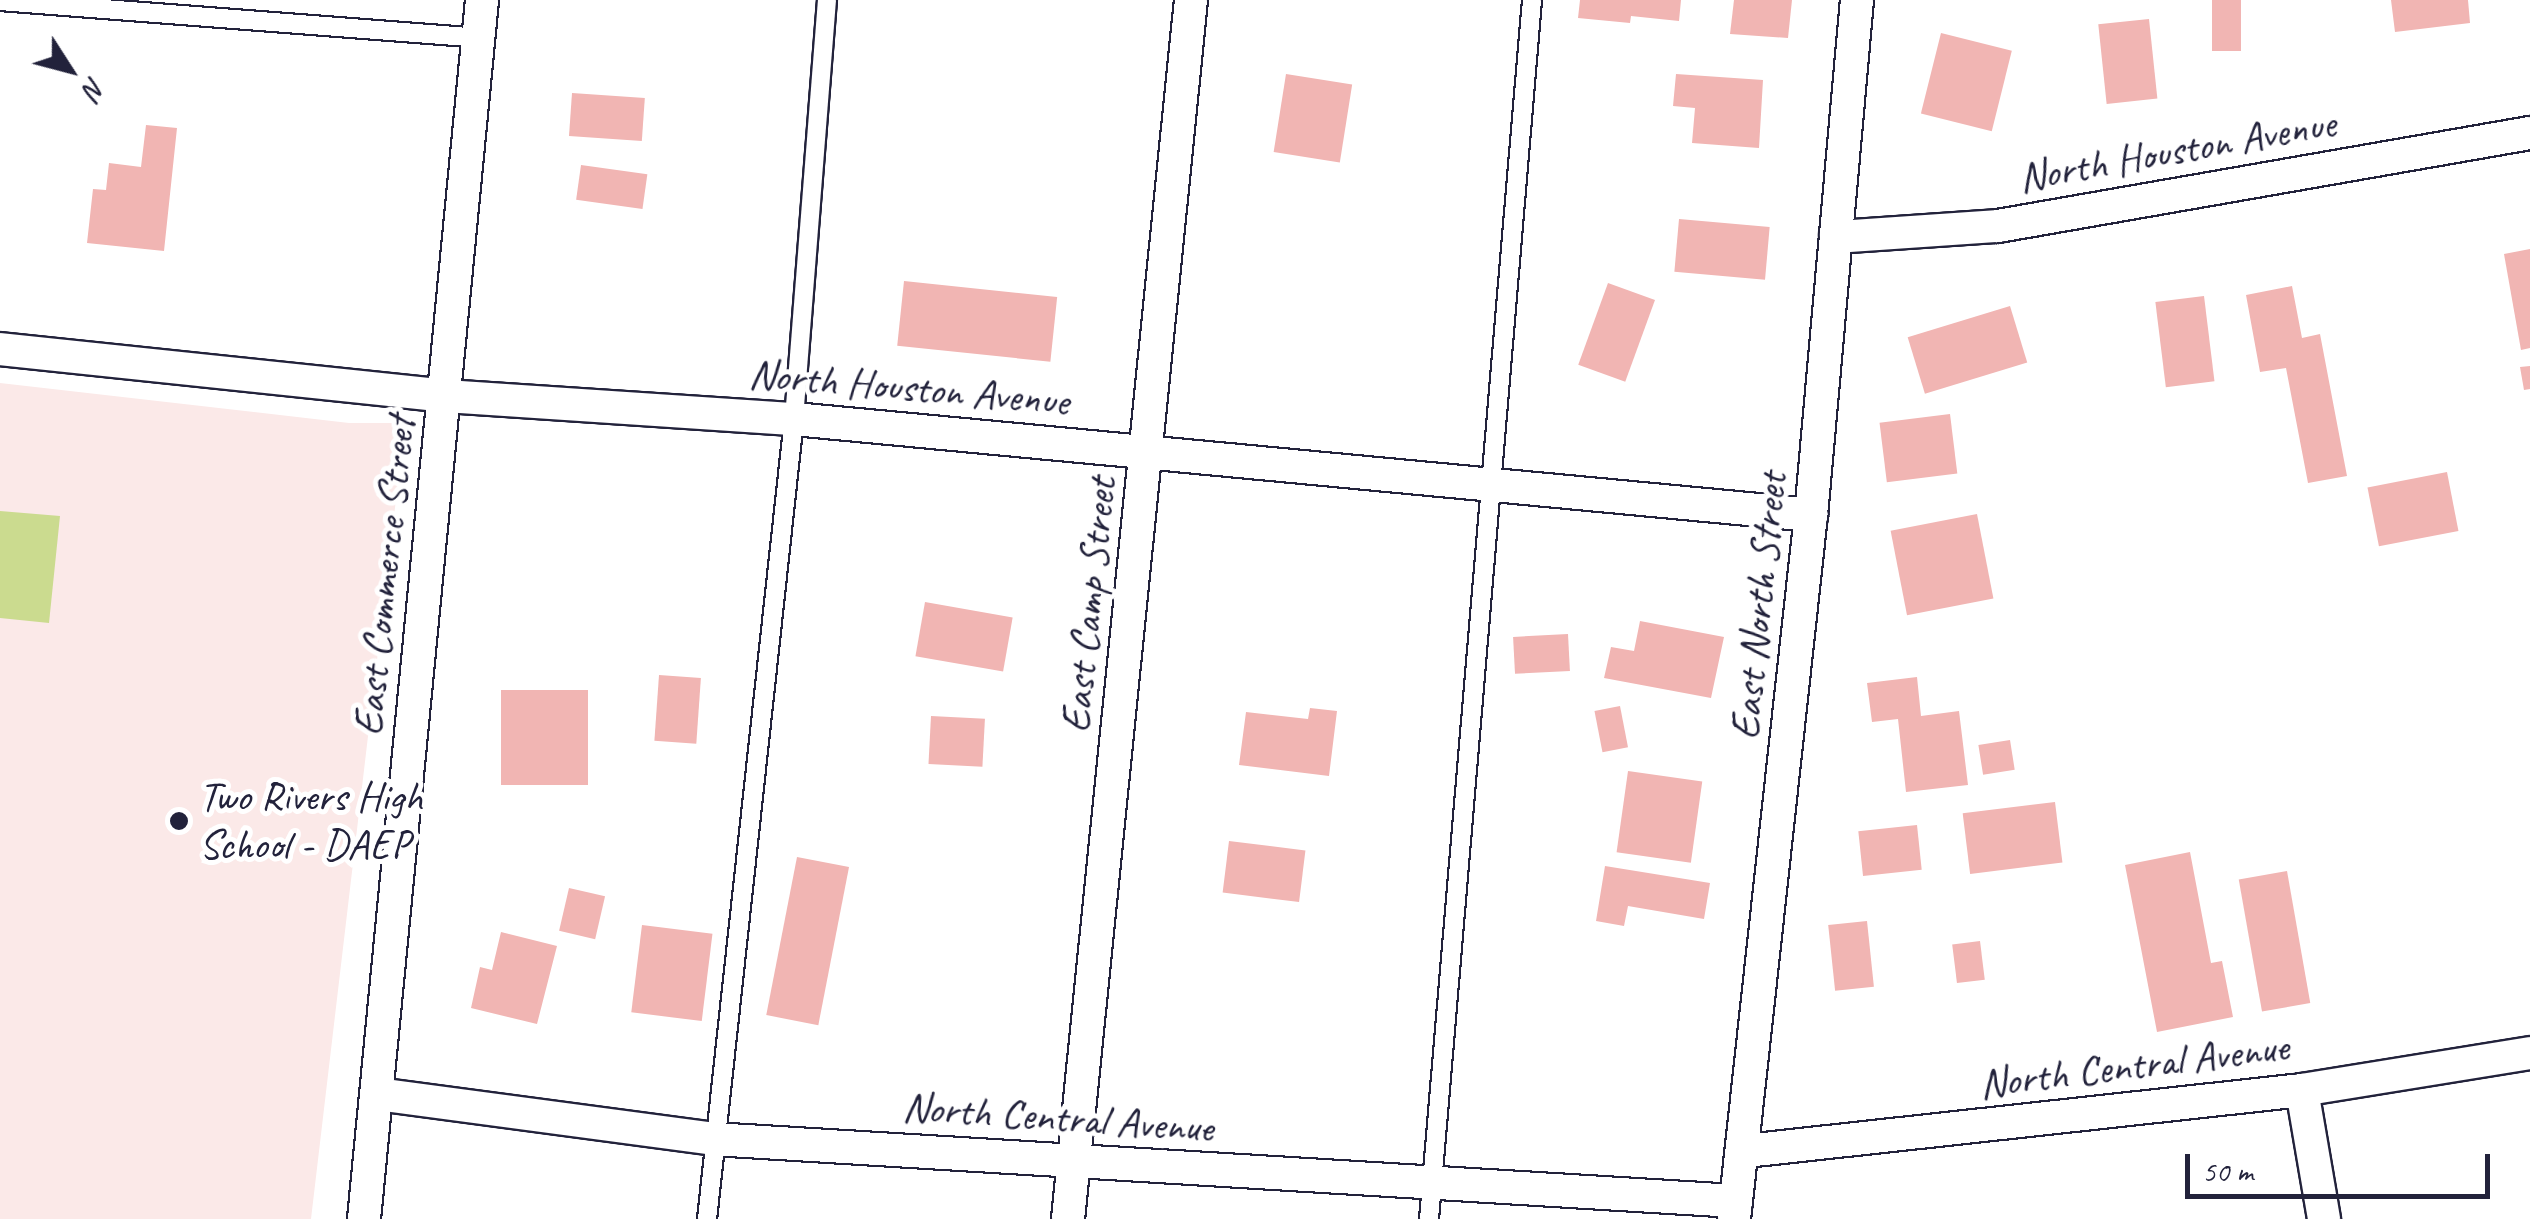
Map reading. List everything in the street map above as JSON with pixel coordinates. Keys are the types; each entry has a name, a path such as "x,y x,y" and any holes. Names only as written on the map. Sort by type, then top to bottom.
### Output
{"street":[{"name":"East Commerce Street","path":"364,1219 482,0"},
{"name":"East Camp Street","path":"1068,1219 1148,452 1190,0"},
{"name":"East North Street","path":"1735,1210 1746,1151 1811,515 1857,0"},
{"name":"North Houston Avenue","path":"1836,237 1998,226 2530,133"},
{"name":"North Houston Avenue","path":"0,348 446,396 794,419 1811,515"},
{"name":"North Central Avenue","path":"1746,1151 2302,1090 2530,1053"},
{"path":"2302,1090 2324,1219"},
{"name":"North Central Avenue","path":"377,1094 713,1139 1432,1185 1735,1210"}],"lane":[{"path":"707,1219 794,419 827,0"},
{"path":"1429,1219 1488,484 1532,0"},
{"path":"0,1 478,38"}],"shaded area":[{"name":"Two Rivers High School - DAEP","path":"0,383 349,423 405,423 311,1219 0,1219"}],"green space":[{"path":"0,511 60,516 49,623 0,618"}],"building":[{"path":"1580,0 1681,0 1679,21 1631,16 1630,23 1578,18"},
{"path":"1734,0 1792,0 1788,38 1730,34"},
{"path":"2212,0 2241,0 2241,51 2212,51"},
{"path":"2391,0 2468,0 2470,23 2395,32"},
{"path":"2149,19 2157,99 2107,104 2098,24"},
{"path":"1941,33 2012,51 1992,131 1921,114"},
{"path":"1286,74 1352,84 1340,163 1274,152"},
{"path":"1676,74 1763,80 1759,148 1692,143 1695,108 1673,106"},
{"path":"572,93 645,98 642,141 569,136"},
{"path":"146,125 177,128 164,251 87,243 93,189 106,190 109,163 141,167"},
{"path":"581,165 647,174 642,209 576,200"},
{"path":"1679,219 1770,227 1765,280 1674,272"},
{"path":"2530,249 2530,348 2521,350 2504,254"},
{"path":"904,281 1057,297 1050,362 897,346"},
{"path":"1608,283 1655,300 1625,382 1578,365"},
{"path":"2292,286 2302,338 2320,334 2347,476 2308,483 2286,368 2260,372 2246,295"},
{"path":"2204,296 2214,381 2166,387 2155,302"},
{"path":"2010,306 2027,362 1925,394 1908,337"},
{"path":"2530,366 2530,389 2524,390 2520,367"},
{"path":"1950,414 1957,474 1887,482 1880,423"},
{"path":"2447,472 2458,531 2379,546 2367,487"},
{"path":"1977,514 1993,598 1907,615 1891,531"},
{"path":"925,602 1013,617 1003,672 915,656"},
{"path":"1640,621 1724,637 1711,698 1604,678 1611,647 1634,651"},
{"path":"1568,634 1570,671 1515,674 1513,637"},
{"path":"659,675 701,678 696,744 654,741"},
{"path":"1917,677 1921,716 1959,711 1968,785 1906,792 1898,719 1872,722 1867,683"},
{"path":"501,690 588,690 588,785 501,785"},
{"path":"1620,706 1628,747 1602,752 1594,711"},
{"path":"1310,708 1337,711 1329,776 1239,765 1246,712 1308,719"},
{"path":"931,716 985,719 982,767 928,764"},
{"path":"2010,740 2015,770 1983,775 1978,745"},
{"path":"1628,771 1702,781 1691,863 1617,852"},
{"path":"2055,802 2062,863 1970,874 1963,813"},
{"path":"1917,825 1922,870 1863,876 1858,831"},
{"path":"1229,841 1305,850 1299,902 1223,893"},
{"path":"2190,852 2211,963 2222,961 2233,1017 2157,1032 2125,865"},
{"path":"797,857 849,867 818,1025 766,1015"},
{"path":"1605,866 1710,883 1704,919 1628,906 1624,926 1596,921"},
{"path":"2287,871 2310,1003 2262,1011 2239,880"},
{"path":"569,888 605,896 595,939 559,931"},
{"path":"1867,921 1874,987 1835,991 1828,925"},
{"path":"642,925 712,934 702,1021 631,1012"},
{"path":"501,932 557,946 537,1024 471,1008 480,967 492,970"},
{"path":"1980,941 1985,980 1957,983 1952,944"}],"place":[{"name":"Two Rivers High School - DAEP","path":"179,821"}]}
